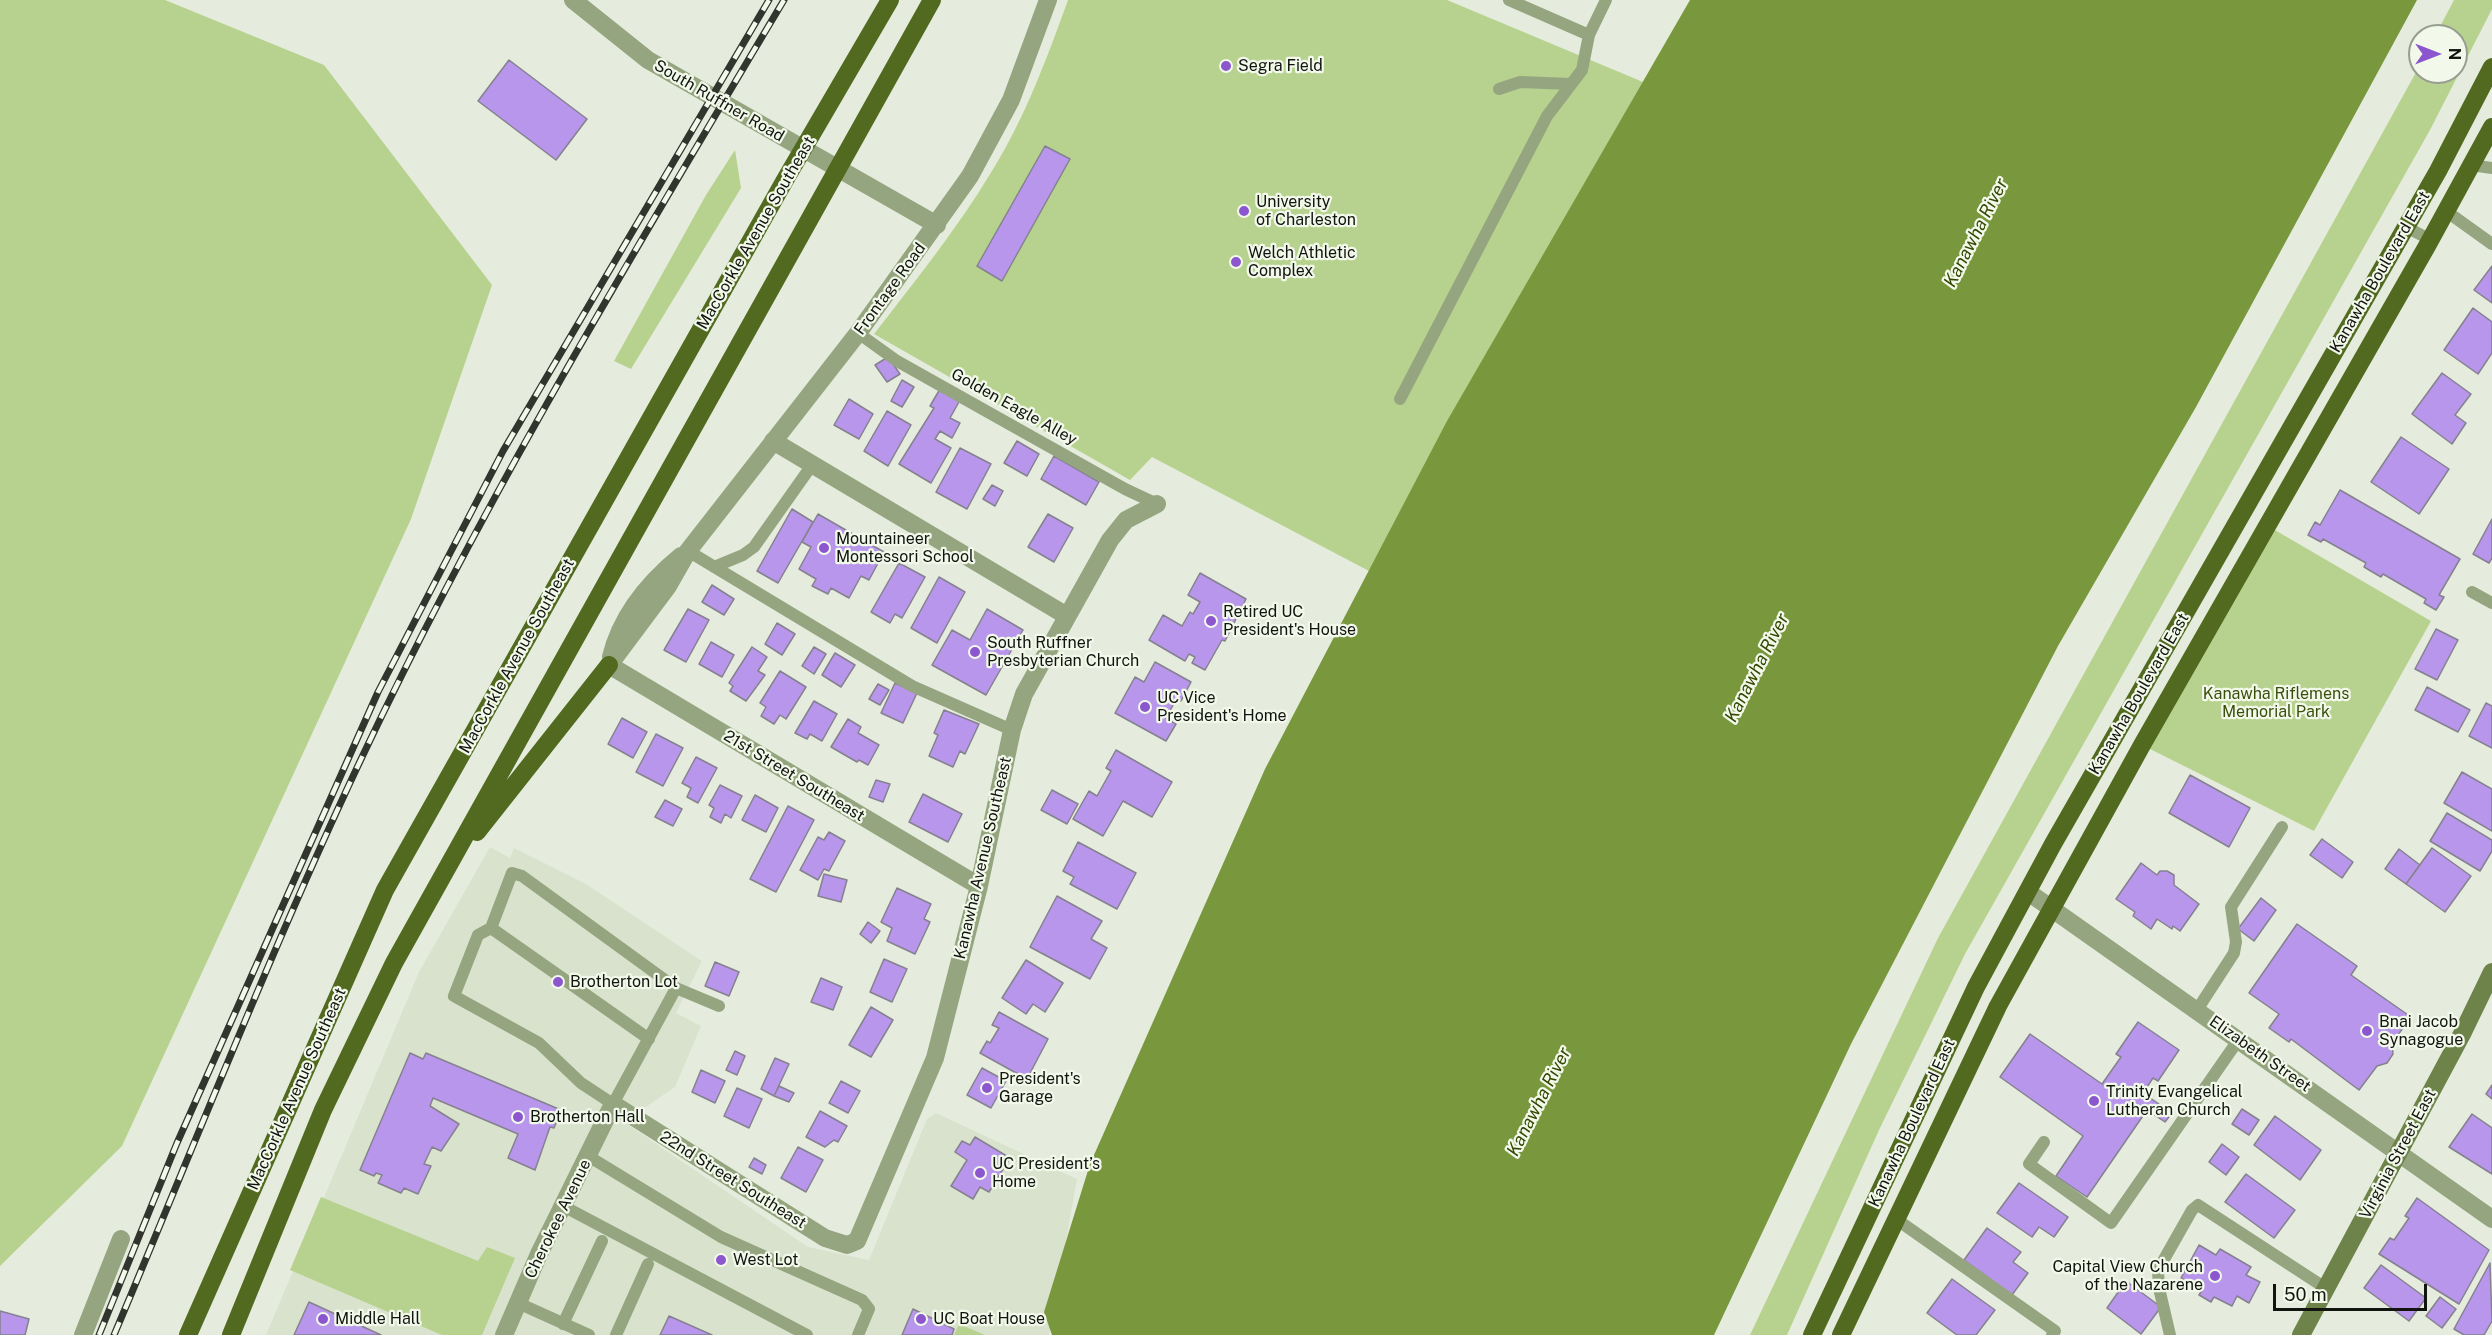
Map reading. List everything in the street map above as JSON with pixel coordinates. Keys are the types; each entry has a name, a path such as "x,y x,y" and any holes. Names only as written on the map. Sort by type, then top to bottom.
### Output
{"main road":[{"name":"MacCorkle Avenue Southeast","path":"188,1335 386,890 890,0"},
{"name":"MacCorkle Avenue Southeast","path":"231,1335 323,1110 394,963 932,0"},
{"name":"Kanawha Boulevard East","path":"1812,1335 1976,987 2406,227 2492,67"},
{"name":"Kanawha Boulevard East","path":"1841,1335 1998,1006 2142,745 2431,240 2492,127"},
{"path":"442,876 609,665"},
{"name":"Virginia Street East","path":"2301,1335 2492,972"}],"street":[{"name":"Frontage Road","path":"609,665 668,586 688,551 858,333 937,225 993,136 1018,82 1048,0"},
{"name":"South Ruffner Road","path":"578,1 648,60 937,225"},
{"path":"773,441 1067,616"},
{"name":"Kanawha Avenue Southeast","path":"857,1241 935,1058 979,886 1012,730 1024,694 1110,540 1139,512 1157,504"},
{"name":"21st Street Southeast","path":"609,665 979,886"},
{"name":"Elizabeth Street","path":"2028,892 2492,1219"},
{"name":"22nd Street Southeast","path":"613,1104 825,1238 847,1245 857,1241"},
{"name":"Cherokee Avenue","path":"504,1335 613,1104"},
{"path":"84,1335 121,1239"}],"lane":[{"path":"1509,0 1588,35"},
{"path":"1400,399 1547,116 1582,70 1588,35 1606,0"},
{"path":"1499,89 1520,82 1571,84"},
{"path":"2471,165 2492,168"},
{"path":"2446,212 2492,244"},
{"path":"2406,227 2431,240"},
{"name":"Golden Eagle Alley","path":"858,333 897,361 1125,489 1157,504"},
{"path":"714,567 743,555 754,547 812,465"},
{"path":"688,551 912,686 1012,730"},
{"path":"2472,592 2492,603"},
{"path":"2197,1010 2234,953 2236,942 2230,907 2282,827"},
{"path":"676,988 613,1104 581,1083 539,1043 454,996 478,935 491,928 512,873 522,876 676,988 719,1006"},
{"path":"491,928 649,1039"},
{"path":"2044,1142 2029,1164 2110,1222 2239,1039"},
{"path":"588,1156 721,1237 862,1300 869,1309 858,1335"},
{"path":"2170,1335 2159,1288 2158,1270 2192,1210 2198,1205 2326,1289"},
{"path":"563,1206 807,1335"},
{"path":"1896,1219 2055,1331 2052,1335"},
{"path":"563,1324 602,1241"},
{"path":"616,1335 648,1264"},
{"path":"518,1303 589,1335"}],"shaded area":[{"path":"490,847 510,858 514,848 586,884 702,961 676,1013 701,1026 675,1087 624,1122 808,1247 869,1260 927,1119 936,1113 1077,1179 1049,1335 266,1335 419,972"}],"green space":[{"path":"0,0 165,0 324,65 492,285 411,519 122,1146 0,1266"},
{"name":"Welch Athletic Complex","path":"1068,0 1447,0 1643,82 1369,571 1152,457 1130,480 874,334 950,234 1004,151 1034,87"},
{"path":"2454,0 2492,0 2492,9 2468,56 2468,24 2441,24"},
{"path":"2410,84 2454,84 2430,130 1965,954 1879,1130 1787,1335 1750,1335 1938,938"},
{"path":"735,150 741,188 631,369 614,361 706,195"},
{"name":"Kanawha Riflemens Memorial Park","path":"2268,526 2431,621 2314,831 2142,745"},
{"path":"321,1197 478,1261 487,1247 515,1258 482,1335 442,1335 290,1270"},
{"path":"959,1324 985,1335 954,1335"}],"water":[{"name":"Kanawha River","path":"1690,0 2417,0 2196,407 2058,646 1851,1044 1714,1335 1052,1335 1044,1312 1090,1164 1265,769 1447,421"}],"building":[{"path":"509,60 587,119 556,160 478,101"},
{"path":"1045,146 1070,159 1002,281 977,266"},
{"path":"2492,266 2492,303 2474,290"},
{"path":"2473,308 2492,322 2492,353 2478,374 2444,350"},
{"path":"888,357 900,374 887,382 875,365"},
{"path":"2442,373 2471,394 2455,415 2466,423 2452,444 2412,414"},
{"path":"902,380 914,387 902,407 891,401"},
{"path":"940,389 960,400 950,418 960,423 952,438 940,431 935,439 951,448 931,483 899,464 934,408 930,406"},
{"path":"849,399 873,414 859,439 834,425"},
{"path":"887,411 911,425 888,466 864,451"},
{"path":"2401,437 2449,469 2419,514 2371,482"},
{"path":"1017,441 1039,454 1027,476 1004,463"},
{"path":"960,448 991,464 967,509 936,492"},
{"path":"1054,456 1099,482 1086,505 1041,479"},
{"path":"992,485 1003,491 995,506 983,499"},
{"path":"2340,490 2460,559 2439,595 2444,597 2436,610 2424,603 2426,599 2383,574 2381,577 2364,567 2366,563 2323,539 2321,542 2308,535 2315,522 2320,525"},
{"path":"792,509 813,522 778,583 757,571"},
{"path":"818,514 884,552 869,580 861,576 849,598 831,588 828,594 812,586 816,579 799,569 811,547 802,542"},
{"path":"1048,514 1073,528 1054,562 1028,547"},
{"path":"2492,519 2492,558 2489,563 2473,554"},
{"path":"899,563 925,577 902,618 895,614 890,623 871,612"},
{"name":"Retired UC President's House","path":"1200,573 1246,599 1225,641 1222,640 1205,670 1192,663 1195,657 1189,654 1185,661 1149,640 1163,615 1182,626 1190,612 1193,614 1200,602 1188,595"},
{"path":"939,577 965,592 937,643 911,628"},
{"path":"712,585 734,599 724,615 702,602"},
{"path":"688,609 709,620 686,662 664,650"},
{"name":"South Ruffner Presbyterian Church","path":"987,609 1023,630 986,695 932,665 952,630 970,640"},
{"path":"777,623 795,634 782,655 765,644"},
{"path":"2436,629 2458,640 2437,680 2415,669"},
{"path":"711,642 734,655 722,677 699,664"},
{"path":"752,647 767,657 758,671 765,675 746,701 730,691 733,686 729,683"},
{"path":"814,647 826,654 814,674 802,666"},
{"path":"835,653 855,665 841,687 822,675"},
{"name":"UC Vice President's Home","path":"1155,662 1191,682 1181,701 1177,698 1166,718 1176,724 1166,741 1115,713 1135,677 1144,682"},
{"path":"780,671 806,687 786,719 780,715 774,724 761,716 766,707 760,703"},
{"path":"895,683 917,693 903,723 881,713"},
{"path":"878,684 889,690 880,705 869,699"},
{"path":"2427,687 2470,710 2458,732 2415,710"},
{"path":"814,701 837,714 822,741 810,734 807,739 795,733"},
{"path":"2486,703 2492,706 2492,748 2469,736"},
{"path":"944,710 979,724 965,754 960,751 953,767 929,756 938,735 934,733"},
{"path":"622,718 647,732 633,758 608,744"},
{"path":"848,719 861,727 858,733 879,745 868,765 859,760 857,762 831,747"},
{"path":"656,734 683,748 663,786 636,772"},
{"path":"1116,750 1172,782 1152,817 1123,801 1103,836 1073,819 1089,791 1097,796 1111,771 1106,768"},
{"path":"696,757 717,768 698,803 687,797 691,788 682,783"},
{"path":"2462,772 2492,789 2492,831 2444,803"},
{"path":"2190,775 2250,808 2229,847 2169,813"},
{"path":"876,780 890,784 883,802 869,797"},
{"path":"720,785 742,796 731,818 725,814 721,823 710,817 714,808 709,805"},
{"path":"1052,790 1078,804 1067,824 1041,810"},
{"path":"923,794 962,814 948,842 909,822"},
{"path":"755,795 778,808 766,832 742,820"},
{"path":"665,800 682,809 673,826 655,817"},
{"path":"788,806 814,820 776,892 750,879"},
{"path":"2447,813 2492,840 2492,851 2480,871 2430,841"},
{"path":"829,832 845,841 829,871 824,869 818,880 800,870 818,837 824,840"},
{"path":"2322,839 2353,862 2342,878 2310,855"},
{"path":"1078,842 1136,873 1117,909 1070,884 1074,877 1063,871"},
{"path":"2432,848 2471,876 2445,912 2406,884"},
{"path":"2399,849 2420,865 2406,884 2385,869"},
{"path":"2141,863 2157,875 2160,871 2167,871 2174,875 2174,885 2199,904 2180,931 2173,926 2172,929 2157,919 2151,929 2133,916 2135,912 2116,899"},
{"path":"824,874 847,880 841,902 818,896"},
{"path":"897,888 931,904 924,919 930,922 915,954 887,941 892,928 881,922"},
{"path":"1057,896 1102,921 1091,939 1107,948 1090,979 1030,947"},
{"path":"2261,898 2276,910 2254,941 2238,929"},
{"path":"868,922 880,931 871,943 860,934"},
{"path":"2297,924 2357,966 2351,975 2411,1017 2392,1043 2393,1054 2387,1063 2377,1066 2359,1090 2291,1039 2289,1042 2269,1028 2279,1014 2249,993"},
{"path":"884,959 907,969 892,1002 870,992"},
{"path":"1026,960 1063,983 1045,1012 1033,1004 1026,1014 1002,998"},
{"path":"715,962 739,972 729,996 705,986"},
{"path":"821,978 842,987 833,1010 811,1002"},
{"path":"871,1007 893,1020 871,1057 849,1045"},
{"path":"999,1012 1048,1039 1027,1079 980,1053 987,1041 990,1043 999,1028 992,1025"},
{"name":"Trinity Evangelical Lutheran Church","path":"2138,1022 2179,1050 2158,1081 2153,1078 2143,1093 2172,1113 2165,1122 2147,1110 2087,1197 2056,1176 2083,1136 2000,1077 2030,1034 2102,1084 2121,1057 2116,1054"},
{"path":"735,1051 745,1056 737,1075 726,1070"},
{"name":"Brotherton Hall","path":"410,1053 423,1059 426,1053 561,1110 554,1128 550,1127 535,1170 508,1158 518,1134 433,1098 430,1106 459,1124 441,1151 432,1147 424,1164 431,1166 418,1194 404,1188 401,1193 378,1183 382,1175 376,1173 374,1176 360,1170"},
{"path":"775,1058 789,1064 774,1096 761,1089"},
{"name":"President's Garage","path":"982,1068 1006,1081 991,1108 967,1095"},
{"path":"701,1070 725,1081 715,1103 692,1092"},
{"path":"841,1081 860,1091 848,1113 829,1103"},
{"path":"2492,1085 2492,1099 2486,1094"},
{"path":"779,1086 794,1093 789,1102 774,1096"},
{"path":"737,1088 762,1099 749,1128 724,1116"},
{"path":"2242,1109 2259,1120 2249,1135 2232,1124"},
{"path":"820,1111 847,1126 838,1142 834,1140 825,1147 806,1137"},
{"path":"2472,1114 2492,1128 2492,1174 2449,1147"},
{"path":"2275,1116 2321,1150 2300,1180 2254,1145"},
{"name":"UC President’s Home","path":"975,1137 1010,1158 989,1192 980,1187 973,1199 951,1186 967,1160 955,1152 962,1141 970,1145"},
{"path":"2222,1144 2239,1157 2226,1175 2209,1162"},
{"path":"798,1147 823,1160 806,1192 781,1178"},
{"path":"754,1158 766,1165 762,1174 749,1167"},
{"path":"2246,1174 2295,1210 2274,1238 2225,1202"},
{"path":"2019,1183 2068,1217 2054,1237 2039,1227 2032,1237 1997,1213"},
{"path":"2417,1198 2489,1250 2459,1304 2379,1254 2390,1238 2394,1240 2409,1218 2405,1216"},
{"path":"1987,1228 2021,1252 2013,1262 2028,1273 2012,1295 1964,1260"},
{"name":"Capital View Church of the Nazarene","path":"2199,1245 2216,1255 2220,1249 2251,1267 2246,1275 2260,1282 2249,1303 2237,1296 2232,1306 2214,1297 2211,1302 2199,1295 2202,1290 2181,1278"},
{"path":"2490,1263 2492,1321 2484,1335 2464,1335 2454,1329"},
{"path":"2381,1265 2426,1298 2409,1321 2364,1288"},
{"path":"1952,1279 1995,1310 1976,1335 1957,1335 1927,1313"},
{"path":"2126,1281 2161,1307 2141,1334 2107,1308"},
{"path":"2440,1297 2456,1309 2442,1328 2426,1316"},
{"name":"Middle Hall","path":"309,1302 381,1335 294,1335"},
{"name":"UC Boat House","path":"913,1309 954,1329 952,1335 902,1335"},
{"path":"0,1311 29,1319 25,1335 0,1335"},
{"path":"669,1316 712,1335 660,1335"}],"railway":[{"path":"99,1335 177,1143 378,692 503,451 769,0"},
{"path":"114,1335 298,898 410,658 564,373 784,0"}],"place":[{"name":"Segra Field","path":"1226,66"},
{"name":"University of Charleston","path":"1244,211"},
{"name":"Welch Athletic Complex","path":"1236,262"},
{"name":"Mountaineer Montessori School","path":"824,548"},
{"name":"Retired UC President's House","path":"1211,621"},
{"name":"South Ruffner Presbyterian Church","path":"975,652"},
{"name":"UC Vice President's Home","path":"1145,707"},
{"name":"Brotherton Lot","path":"558,982"},
{"name":"Bnai Jacob Synagogue","path":"2367,1031"},
{"name":"President's Garage","path":"987,1088"},
{"name":"Trinity Evangelical Lutheran Church","path":"2094,1101"},
{"name":"Brotherton Hall","path":"518,1117"},
{"name":"UC President’s Home","path":"980,1173"},
{"name":"West Lot","path":"721,1260"},
{"name":"Capital View Church of the Nazarene","path":"2215,1276"},
{"name":"Middle Hall","path":"323,1319"},
{"name":"UC Boat House","path":"921,1319"}]}
